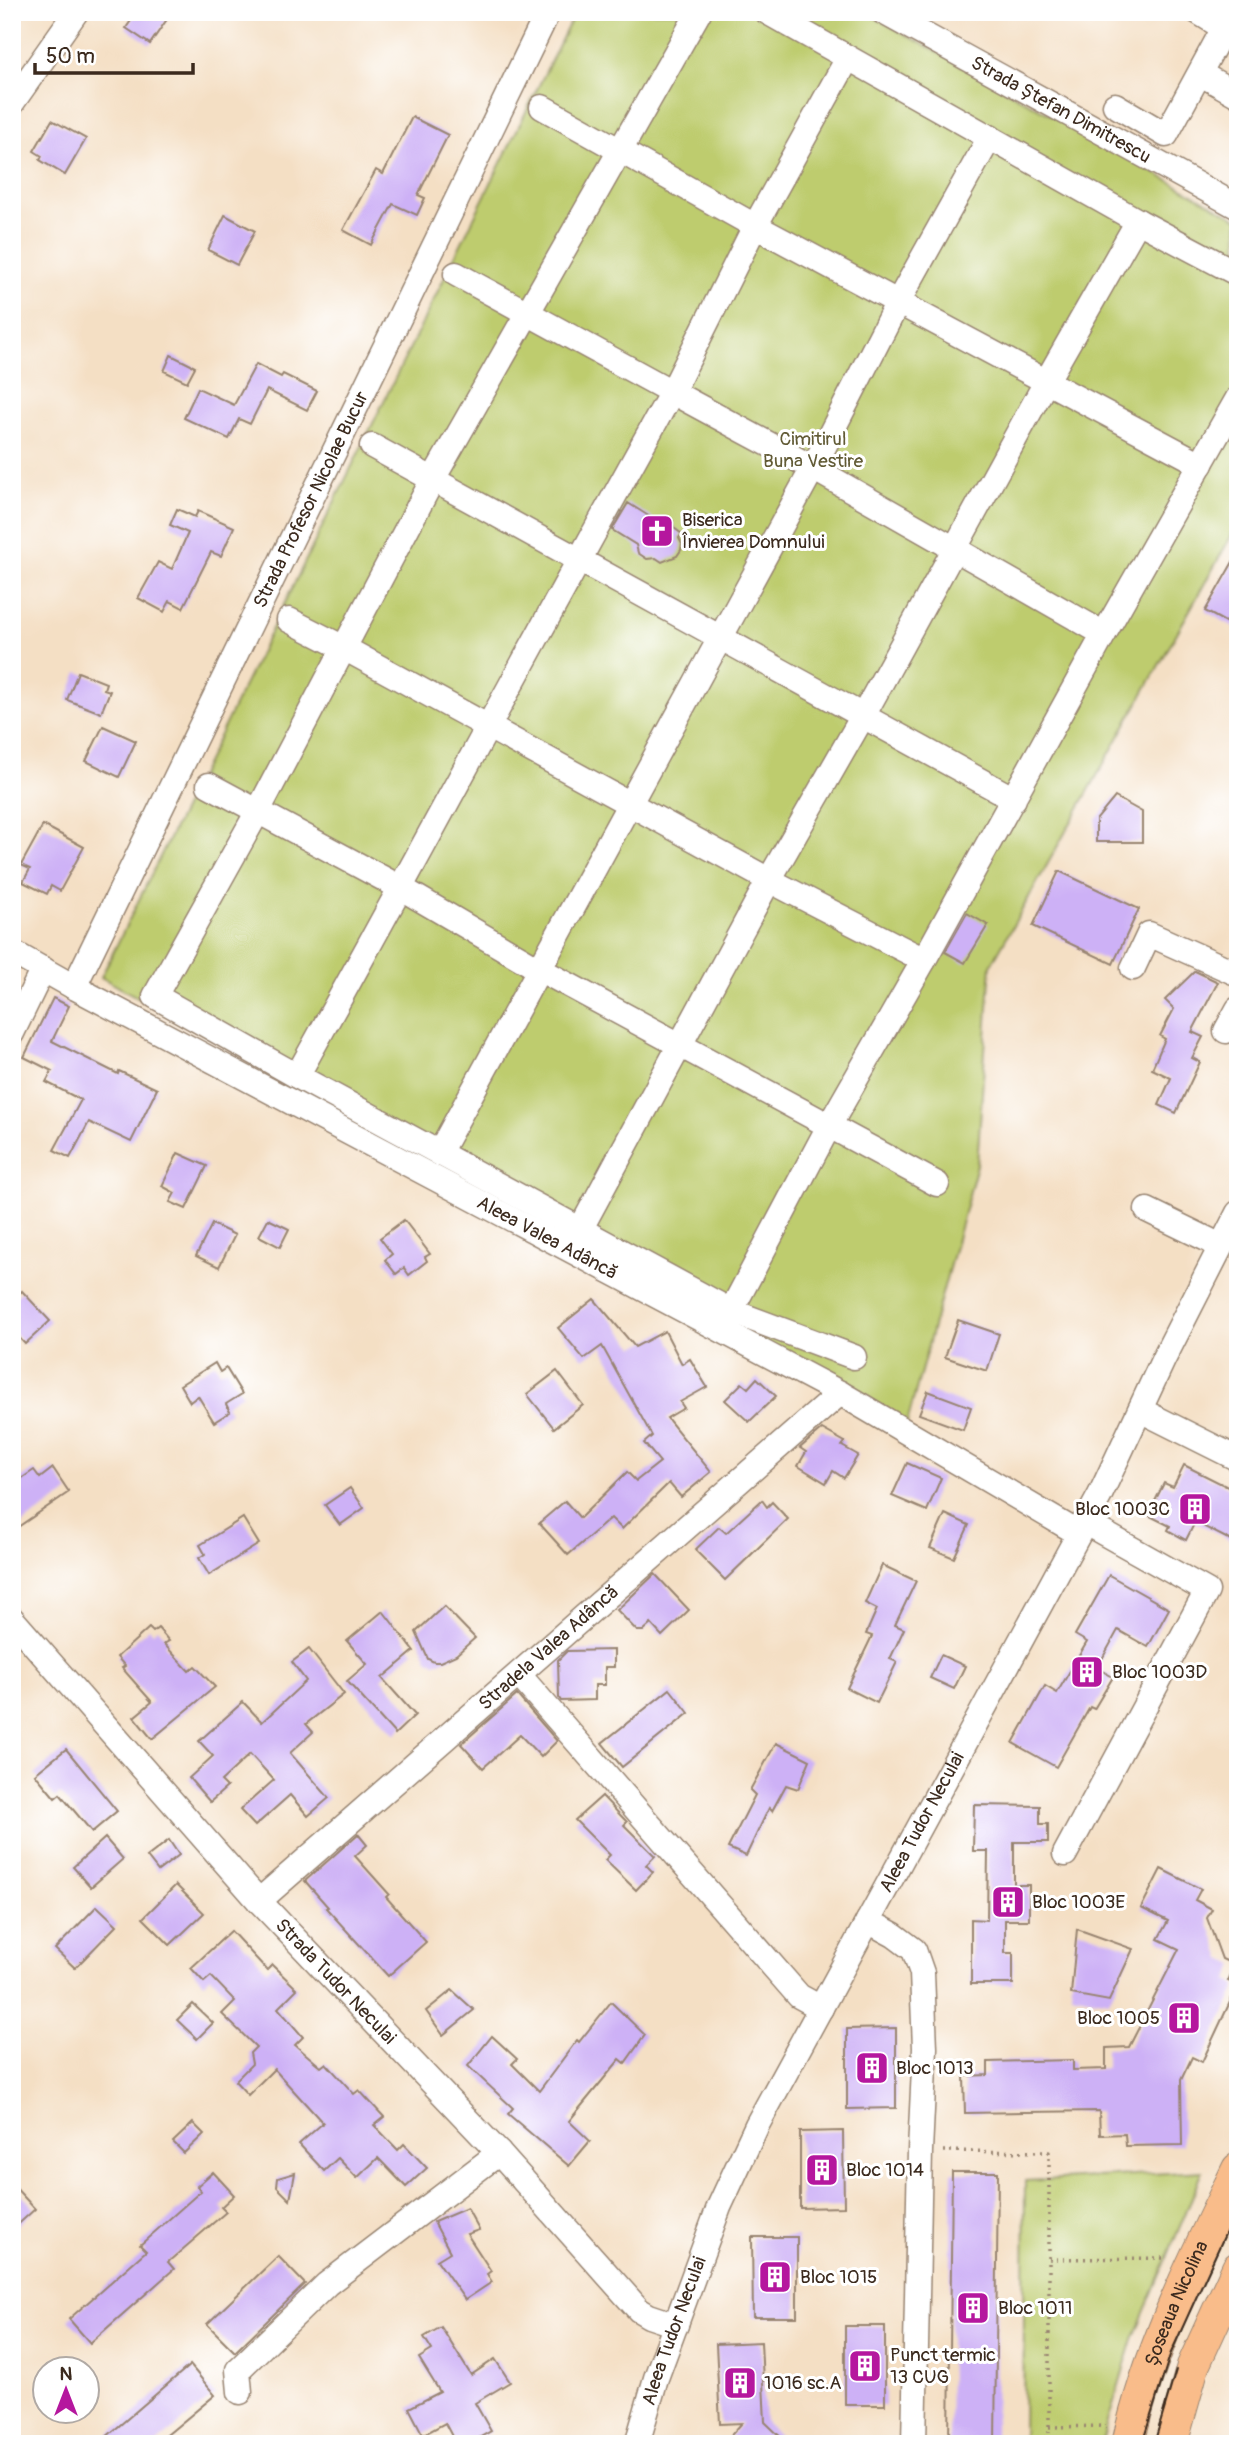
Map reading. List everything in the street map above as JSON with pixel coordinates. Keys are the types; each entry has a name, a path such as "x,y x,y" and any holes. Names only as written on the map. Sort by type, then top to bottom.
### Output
{"main road":[{"name":"Șoseaua Nicolina","path":"1130,2434 1155,2350 1180,2290 1238,2168"},
{"name":"Șoseaua Nicolina","path":"1171,2444 1193,2367 1238,2268"}],"street":[{"path":"12,103 76,12"},
{"name":"Strada Profesor Nicolae Bucur","path":"74,987 548,12"},
{"path":"699,12 433,479 258,811 155,996 731,1311 854,1357"},
{"path":"767,12 1138,221 1238,274"},
{"name":"Strada Ștefan Dimitrescu","path":"883,12 1238,207"},
{"path":"1115,105 1166,135 1224,29 1198,12"},
{"path":"297,1076 489,728 578,559 672,392 755,226 848,58"},
{"path":"1201,74 1238,95"},
{"path":"542,107 755,226 1202,464"},
{"path":"439,1153 813,468 898,302 990,137"},
{"path":"580,1230 769,880 1138,221"},
{"path":"456,274 813,468 1104,634"},
{"path":"731,1311 829,1126 1238,398"},
{"path":"372,446 1014,799"},
{"path":"289,620 769,880 923,960"},
{"path":"209,785 401,888 540,969 937,1184"},
{"path":"1133,968 1149,934 1238,974"},
{"name":"Aleea Valea Adâncă","path":"12,952 840,1393 1081,1528 1206,1591 1065,1854"},
{"path":"12,1033 43,969"},
{"path":"1147,1210 1221,1246"},
{"name":"Aleea Tudor Neculai","path":"637,2444 656,2378 719,2207 757,2125 1100,1495 1238,1213"},
{"name":"Stradela Valea Adâncă","path":"259,1900 840,1393"},
{"path":"1140,1410 1238,1459"},
{"name":"Strada Tudor Neculai","path":"12,1619 259,1900 499,2153 639,2310 676,2325"},
{"path":"519,1675 799,1996 821,2008"},
{"path":"868,1921 914,1950 922,1973 925,2048 920,2151 914,2444"},
{"path":"240,2392 238,2370 327,2284 499,2153"}],"path":[{"path":"920,2151 1049,2152 1049,2444"},
{"path":"1049,2259 1139,2258"},
{"path":"1049,2427 1130,2434"}],"green space":[{"name":"Cimitirul Buna Vestire","path":"575,12 865,12 1238,219 1238,524 991,965 977,1165 907,1423 101,977"},
{"path":"1203,2171 1133,2339 1101,2444 1023,2444 1025,2181"}],"building":[{"path":"137,12 172,12 150,44 126,28"},
{"path":"412,117 448,135 418,195 425,198 417,215 393,204 371,245 343,230 376,170 383,174"},
{"path":"52,120 86,139 65,175 40,160 42,156 34,151"},
{"path":"225,215 255,231 237,265 208,250"},
{"path":"171,355 195,367 187,382 164,371"},
{"path":"256,364 317,391 307,410 267,390 250,424 239,419 229,439 184,418 198,388 234,405"},
{"path":"628,503 655,520 663,517 672,521 674,528 682,534 679,538 681,550 677,556 662,562 656,558 647,559 638,553 636,545 612,530"},
{"path":"177,509 195,517 198,511 234,527 221,556 211,552 183,608 170,601 164,612 138,598 158,562 172,569 188,533 170,525"},
{"path":"1238,553 1238,629 1205,611"},
{"path":"78,672 106,683 104,689 110,691 101,713 67,700"},
{"path":"103,726 136,741 119,777 86,761"},
{"path":"1115,797 1142,812 1142,842 1096,842 1096,820"},
{"path":"43,825 84,847 60,891 51,886 47,894 23,882 30,869 21,865"},
{"path":"1059,871 1139,909 1113,964 1033,926"},
{"path":"967,913 988,925 965,963 945,952"},
{"path":"1195,971 1218,982 1192,1032 1203,1037 1192,1058 1200,1062 1176,1113 1159,1105 1171,1078 1152,1069 1165,1039 1160,1036 1174,1009 1165,1000"},
{"path":"53,998 69,1006 52,1041 118,1074 119,1071 157,1089 131,1142 89,1122 70,1158 54,1150 81,1100 46,1082 52,1071 24,1057"},
{"path":"178,1153 207,1166 186,1209 170,1202 175,1193 162,1186"},
{"path":"268,1219 289,1229 280,1247 259,1236"},
{"path":"404,1220 430,1254 425,1257 427,1261 409,1275 404,1268 396,1274 385,1260 392,1254 380,1238"},
{"path":"212,1224 235,1235 219,1267 196,1256"},
{"path":"22,1291 50,1321 25,1344 12,1330 12,1300"},
{"path":"594,1299 635,1347 665,1331 682,1364 690,1359 707,1387 680,1402 684,1408 667,1418 711,1472 681,1497 669,1483 622,1529 611,1518 568,1555 539,1523 565,1501 580,1518 627,1472 636,1481 660,1462 644,1443 652,1436 602,1346 584,1359 558,1328"},
{"path":"958,1320 999,1334 987,1371 945,1357"},
{"path":"215,1363 220,1372 226,1368 242,1394 226,1404 230,1412 214,1422 198,1396 190,1402 180,1385"},
{"path":"557,1371 583,1405 554,1428 527,1394"},
{"path":"757,1378 776,1396 749,1422 725,1400 742,1383 748,1388"},
{"path":"928,1391 971,1407 963,1430 919,1414"},
{"path":"822,1429 845,1442 842,1446 858,1455 844,1478 833,1471 826,1483 798,1466 806,1452 800,1448"},
{"path":"907,1463 941,1478 927,1511 892,1496"},
{"name":"Bloc 1003C","path":"1184,1465 1238,1492 1238,1544 1195,1522 1186,1540 1168,1530 1170,1526 1148,1515 1164,1483 1173,1487"},
{"path":"53,1468 69,1492 12,1531 12,1485 34,1470 40,1478"},
{"path":"350,1488 364,1508 340,1525 325,1505"},
{"path":"762,1500 767,1507 772,1502 788,1519 725,1580 695,1550 719,1527 726,1533"},
{"path":"945,1514 969,1525 954,1558 930,1548"},
{"path":"243,1518 259,1544 209,1575 199,1558 205,1554 200,1545"},
{"path":"882,1565 916,1581 895,1625 904,1629 890,1659 897,1662 877,1703 847,1688 872,1636 866,1634 877,1609 865,1603"},
{"path":"655,1574 689,1610 662,1636 651,1624 643,1631 637,1631 617,1610"},
{"name":"Bloc 1003D","path":"1109,1575 1169,1609 1148,1647 1118,1630 1097,1668 1113,1677 1094,1709 1090,1707 1056,1767 1013,1743 1045,1686 1057,1693 1087,1642 1075,1635"},
{"path":"444,1606 475,1638 456,1655 434,1662 428,1659 416,1632"},
{"path":"383,1611 414,1651 382,1678 415,1715 395,1734 347,1681 367,1664 347,1641"},
{"path":"149,1628 153,1632 158,1628 169,1641 164,1644 189,1671 195,1666 215,1687 152,1739 134,1717 152,1702 122,1668 125,1666 117,1657"},
{"path":"309,1649 344,1694 306,1724 313,1732 290,1753 329,1798 308,1816 290,1795 255,1826 240,1810 274,1780 250,1754 221,1781 227,1787 210,1802 189,1778 213,1756 199,1741 243,1702 262,1722 306,1681 292,1662"},
{"path":"614,1650 614,1667 605,1667 605,1685 595,1685 595,1700 561,1701 558,1660 567,1651"},
{"path":"941,1655 965,1666 954,1689 930,1678"},
{"path":"670,1689 689,1713 622,1767 602,1743"},
{"path":"517,1695 557,1741 541,1757 520,1735 483,1768 461,1744"},
{"path":"776,1743 810,1760 798,1789 786,1785 772,1811 769,1808 746,1856 728,1848 755,1795 750,1790"},
{"path":"66,1749 117,1811 92,1832 60,1794 55,1798 35,1774"},
{"path":"602,1796 627,1822 624,1825 655,1856 646,1865 653,1872 636,1890 605,1860 610,1855 575,1820"},
{"name":"Bloc 1003E","path":"974,1805 1040,1806 1040,1824 1048,1824 1048,1842 1014,1842 1014,1885 1029,1885 1029,1920 1005,1920 1005,1953 1013,1953 1013,1984 971,1984 971,1919 987,1920 988,1851 973,1851"},
{"path":"358,1834 367,1845 355,1856 389,1894 386,1897 426,1942 388,1976 305,1881"},
{"path":"105,1838 123,1859 91,1887 73,1867"},
{"path":"169,1840 179,1855 158,1871 147,1857"},
{"name":"Bloc 1005","path":"1161,1869 1201,1889 1195,1900 1212,1909 1207,1918 1222,1959 1235,1965 1228,1981 1238,1985 1202,2062 1192,2057 1181,2080 1182,2145 1126,2146 1125,2134 1100,2135 1099,2111 965,2113 964,2076 988,2075 988,2062 1073,2060 1073,2070 1106,2069 1106,2048 1129,2047 1179,1949 1158,1939 1168,1921 1141,1908"},
{"path":"176,1885 204,1913 170,1945 143,1918"},
{"path":"97,1906 117,1925 75,1968 55,1949"},
{"path":"1077,1929 1133,1949 1109,2001 1071,1994"},
{"path":"231,1931 267,1970 272,1965 297,1989 278,2008 303,2037 295,2045 321,2067 326,2063 354,2094 359,2090 384,2117 374,2125 398,2150 404,2144 427,2168 406,2187 378,2158 357,2178 338,2158 324,2171 299,2144 323,2123 274,2069 248,2095 235,2081 252,2064 250,2053 256,2047 222,2014 235,2001 211,1976 204,1982 191,1968"},
{"path":"452,1990 474,2010 443,2035 426,2011"},
{"path":"611,2002 645,2035 625,2063 620,2059 569,2121 590,2141 569,2166 508,2114 513,2108 468,2066 492,2036 517,2059 512,2064 539,2091 577,2040 579,2042"},
{"path":"193,2004 213,2023 197,2039 177,2020"},
{"name":"Bloc 1013","path":"896,2028 896,2108 847,2109 847,2029"},
{"path":"193,2123 204,2134 184,2153 173,2142"},
{"name":"Bloc 1014","path":"843,2131 844,2207 800,2208 800,2132"},
{"path":"213,2172 234,2195 221,2207 226,2212 168,2262 174,2269 90,2343 69,2319 146,2251 140,2245 201,2191 197,2186"},
{"name":"Bloc 1011","path":"952,2172 998,2172 995,2444 949,2444"},
{"path":"295,2173 290,2200 277,2187 278,2178"},
{"path":"12,2184 35,2209 12,2230"},
{"path":"467,2208 479,2230 467,2234 491,2271 487,2274 492,2282 465,2300 437,2260 450,2252 434,2222"},
{"name":"Bloc 1015","path":"752,2237 797,2237 797,2317 753,2317"},
{"path":"278,2256 305,2284 235,2352 207,2324"},
{"name":"Punct termic 13 CUG","path":"845,2326 885,2326 885,2405 845,2405"},
{"path":"441,2327 471,2375 495,2359 510,2382 475,2403 491,2431 468,2444 456,2444 445,2423 423,2435 409,2408 440,2392 419,2358 432,2350 424,2337"},
{"name":"1016 sc.A","path":"761,2342 765,2422 788,2444 723,2444 742,2423 720,2424 716,2344"},
{"path":"190,2365 215,2395 156,2444 98,2444"}],"tram line":[{"path":"1142,2444 1170,2355 1238,2206"},
{"path":"1154,2444 1176,2370"}],"place":[{"name":"Biserica Învierea Domnului","path":"657,531"},
{"name":"Bloc 1003C","path":"1195,1509"},
{"name":"Bloc 1003D","path":"1087,1672"},
{"name":"Bloc 1003E","path":"1008,1902"},
{"name":"Bloc 1005","path":"1184,2018"},
{"name":"Bloc 1013","path":"872,2068"},
{"name":"Bloc 1014","path":"822,2170"},
{"name":"Bloc 1015","path":"775,2277"},
{"name":"Bloc 1011","path":"973,2308"},
{"name":"Punct termic 13 CUG","path":"865,2366"},
{"name":"1016 sc.A","path":"740,2383"}]}
